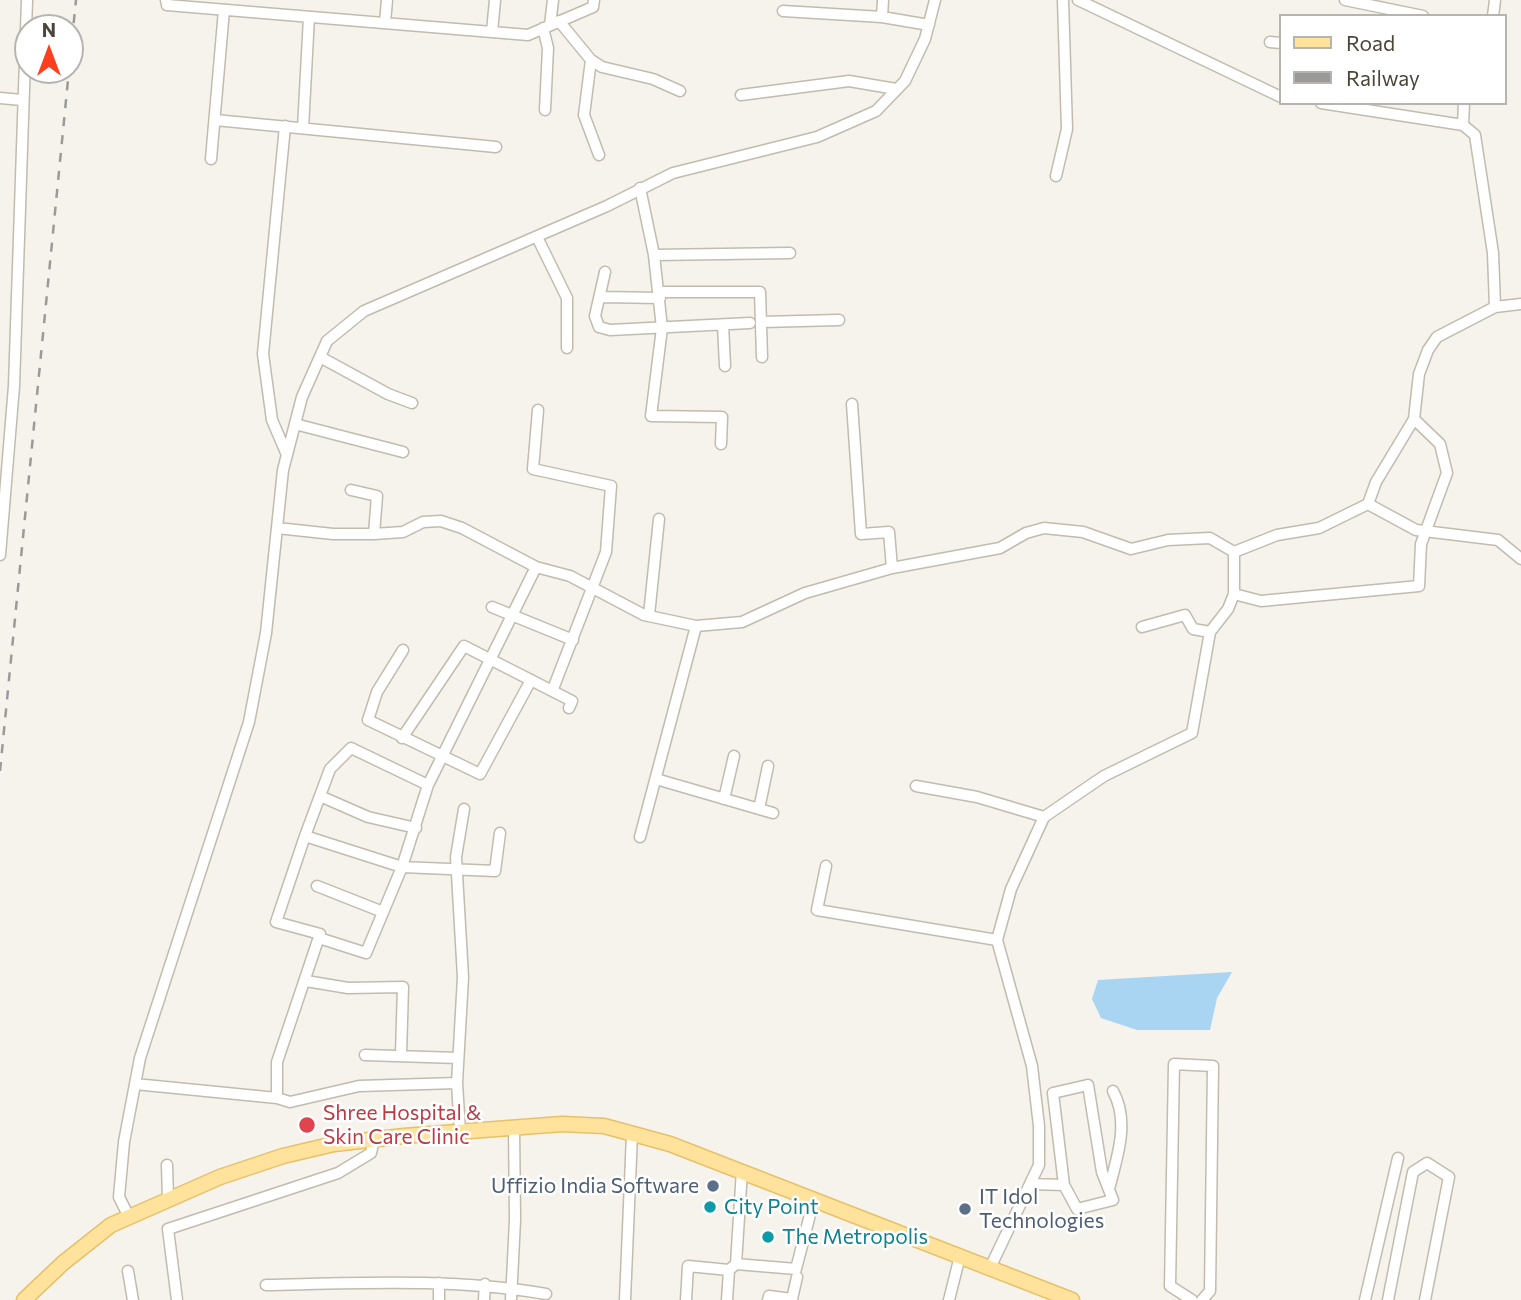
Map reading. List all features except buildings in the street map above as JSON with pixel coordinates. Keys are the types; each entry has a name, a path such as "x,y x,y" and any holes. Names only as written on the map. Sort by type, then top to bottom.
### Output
{"main road":[{"path":"24,1300 88,1241 129,1217 168,1199 283,1156 334,1144 374,1139 562,1124 604,1126 742,1170 1072,1300"},
{"path":"35,1300 72,1263 129,1217"}],"street":[{"path":"0,555 14,386 27,0"},
{"path":"166,0 167,5 528,35 593,7 594,0"},
{"path":"385,23 387,0"},
{"path":"492,32 495,0"},
{"path":"545,110 553,0"},
{"path":"882,17 883,0"},
{"path":"129,1217 119,1197 124,1142 139,1058 249,722 266,633 287,455 302,397 327,341 363,311 607,206 673,173 817,137 876,111 905,81 929,25 935,0"},
{"path":"1056,176 1067,129 1063,0"},
{"path":"1078,0 1280,97"},
{"path":"1345,0 1368,11 1401,14"},
{"path":"211,159 224,10"},
{"path":"783,11 882,17 929,25"},
{"path":"303,128 309,17"},
{"path":"551,25 580,43 591,60 602,67 653,79 680,91"},
{"path":"591,60 584,115 599,155"},
{"path":"741,95 849,81 897,89"},
{"path":"0,98 22,100"},
{"path":"1343,105 1463,125 1475,135 1493,253 1495,307"},
{"path":"1463,125 1465,105"},
{"path":"215,120 496,147"},
{"path":"285,126 263,354 272,420 287,455"},
{"path":"640,188 654,255 662,328 651,416 722,417 721,444"},
{"path":"537,237 567,298 567,348"},
{"path":"654,255 790,253"},
{"path":"605,272 595,316 599,327 610,330 839,320"},
{"path":"601,297 760,292 756,323 762,357"},
{"path":"1234,552 1277,535 1319,528 1368,504 1376,482 1414,419 1419,374 1428,350 1437,337 1495,307 1521,304"},
{"path":"723,325 725,366"},
{"path":"320,356 387,394 412,403"},
{"path":"852,404 861,534 889,532 892,568"},
{"path":"538,410 533,469 611,486 606,552 553,689"},
{"path":"1234,594 1261,601 1419,586 1421,544 1447,473 1440,444 1414,419"},
{"path":"295,424 403,452"},
{"path":"351,490 377,496 373,534"},
{"path":"1368,504 1416,530 1498,540 1521,559"},
{"path":"649,615 659,519"},
{"path":"277,528 333,534 373,534 403,532 423,522 441,521 462,528 536,567 593,587 649,615 696,626 742,622 805,593 892,568 1000,548 1027,533 1044,528 1083,531 1130,549 1168,540 1210,538 1234,552"},
{"path":"989,1268 1039,1165 1039,1126 1032,1066 997,940 1011,889 1044,817 1104,776 1192,733 1210,632 1228,609 1234,594 1234,552"},
{"path":"319,937 366,953 402,867 428,785 536,567"},
{"path":"492,607 573,640"},
{"path":"1142,627 1185,615 1193,629 1210,632"},
{"path":"640,837 696,626"},
{"path":"402,738 464,646 553,689 572,701 569,708"},
{"path":"404,650 377,692 368,720 480,774 531,680"},
{"path":"277,1098 277,1062 320,934 276,922 330,769 351,748 428,785"},
{"path":"724,799 734,756"},
{"path":"759,809 768,766"},
{"path":"656,779 773,813"},
{"path":"916,786 977,797 1044,817"},
{"path":"320,796 368,817 416,828"},
{"path":"460,1131 457,1083 463,977 456,857 464,808"},
{"path":"305,836 402,867 495,871 500,833"},
{"path":"826,866 817,910 894,925 997,940"},
{"path":"317,886 383,912"},
{"path":"306,981 348,988 403,987 401,1054"},
{"path":"365,1055 401,1054 458,1058"},
{"path":"1192,1300 1170,1286 1174,1064 1192,1063 1213,1066 1210,1291 1202,1300"},
{"path":"135,1084 277,1098 290,1102 359,1086 457,1083"},
{"path":"1088,1085 1102,1172 1113,1199 1077,1209 1064,1185 1053,1093 1088,1085"},
{"path":"1109,1189 1122,1129 1121,1105 1113,1091"},
{"path":"511,1300 515,1220 514,1127"},
{"path":"625,1300 632,1134"},
{"path":"177,1300 168,1229 338,1172 371,1153 374,1139"},
{"path":"1365,1300 1398,1158"},
{"path":"1388,1300 1413,1172 1427,1163 1449,1177 1425,1300"},
{"path":"167,1165 168,1199"},
{"path":"727,1300 742,1170"},
{"path":"1030,1185 1064,1185"},
{"path":"686,1300 688,1266 796,1269 814,1199"},
{"path":"949,1300 960,1256"},
{"path":"128,1271 133,1300"},
{"path":"768,1300 769,1296 792,1299 797,1277"},
{"path":"439,1283 439,1300"},
{"path":"484,1300 485,1284"},
{"path":"266,1285 485,1284 546,1294"}],"water":[{"path":"1232,972 1217,998 1210,1030 1137,1030 1101,1018 1092,999 1098,980"}],"railway":[{"path":"75,14 76,0"},
{"path":"0,771 68,84"}],"place":[{"name":"Shree Hospital & Skin Care Clinic","path":"307,1125"},
{"name":"Uffizio India Software","path":"713,1186"},
{"name":"City Point","path":"710,1207"},
{"name":"IT Idol Technologies","path":"965,1209"},
{"name":"The Metropolis","path":"768,1237"}]}
